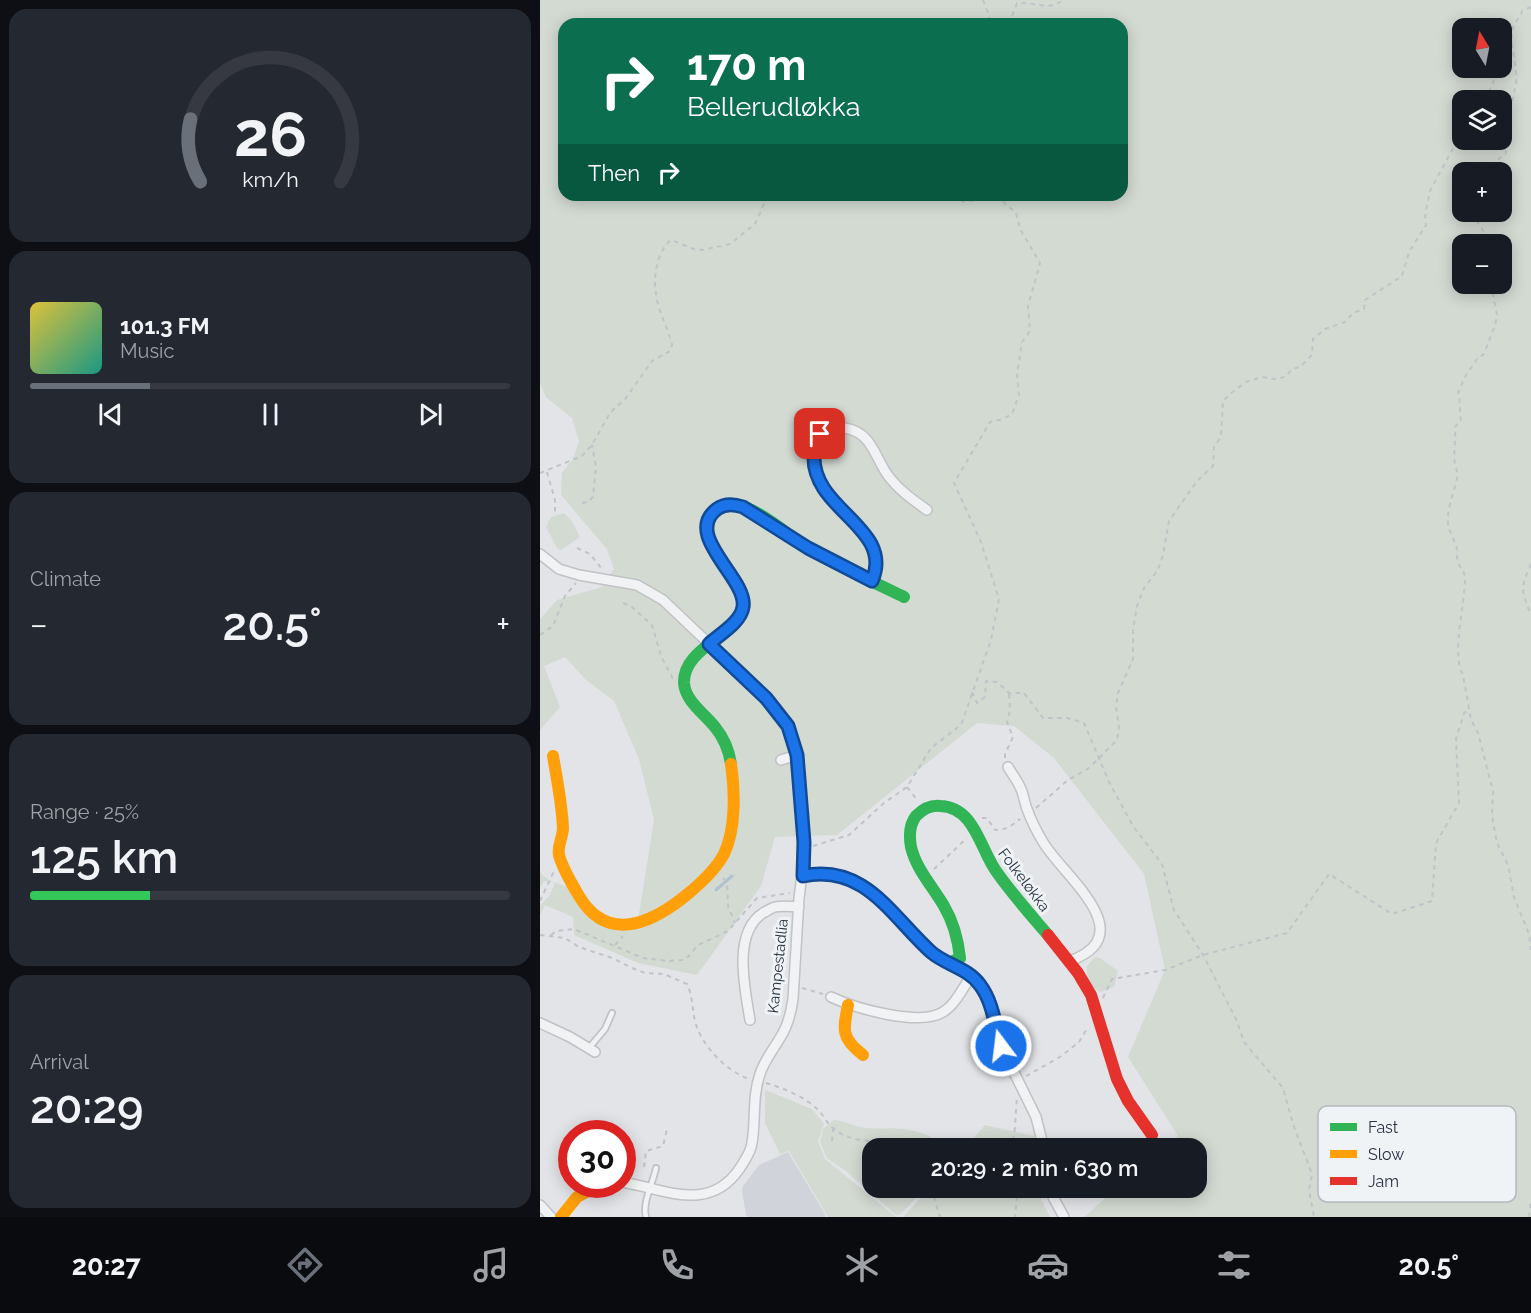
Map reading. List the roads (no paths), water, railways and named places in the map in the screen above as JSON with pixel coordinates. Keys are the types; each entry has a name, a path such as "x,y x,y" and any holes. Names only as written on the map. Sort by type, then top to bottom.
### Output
{"street":[{"path":"872,581 876,562 871,542 833,502 817,477 814,465 815,446 820,434 828,428 836,427 861,433 890,478 908,496 927,510"},
{"path":"553,756 563,834 559,854 575,891 586,908 602,919 619,924 634,924 651,919 712,873 729,842 732,765 729,752 716,727 692,702 684,688 683,680 688,665 739,618 744,604 741,591 707,534 709,518 722,506 733,504 743,507 808,548 904,597"},
{"name":"Kampestadlia","path":"540,554 559,569 579,575 637,585 663,600 782,716 788,726 797,755 804,859 794,985 790,1016 782,1037 766,1060 758,1081 752,1147 734,1177 714,1190 693,1196 680,1196 636,1185"},
{"path":"780,760 797,755"},
{"path":"1008,767 1021,789 1036,831 1048,850 1092,904 1098,916 1101,926 1096,942 1090,951 1070,961"},
{"name":"Folkeløkka","path":"951,962 960,958 959,936 951,916 927,879 914,853 910,834 912,822 920,812 930,807 944,805 958,811 969,820 992,864 1070,961 1091,995 1120,1090 1152,1135"},
{"path":"803,876 821,873 838,876 862,885 874,893 932,953 951,962 980,984 992,1008 1001,1046 1036,1117 1041,1138"},
{"name":"Kampestadlia","path":"750,1020 743,952 747,931 757,917 771,908 777,906 799,908"},
{"path":"831,997 848,1005 916,1019 932,1018 944,1012 970,976"},
{"path":"848,1005 844,1033 849,1045 863,1055"},
{"path":"540,1023 592,1050"},
{"path":"561,1217 576,1198"},
{"path":"1054,1198 1064,1217"},
{"path":"540,1205 551,1217"}],"lane":[{"path":"592,1050 612,1013"},
{"path":"646,1217 645,1202 656,1168"}],"waterway":[{"path":"716,890 732,876"}]}
